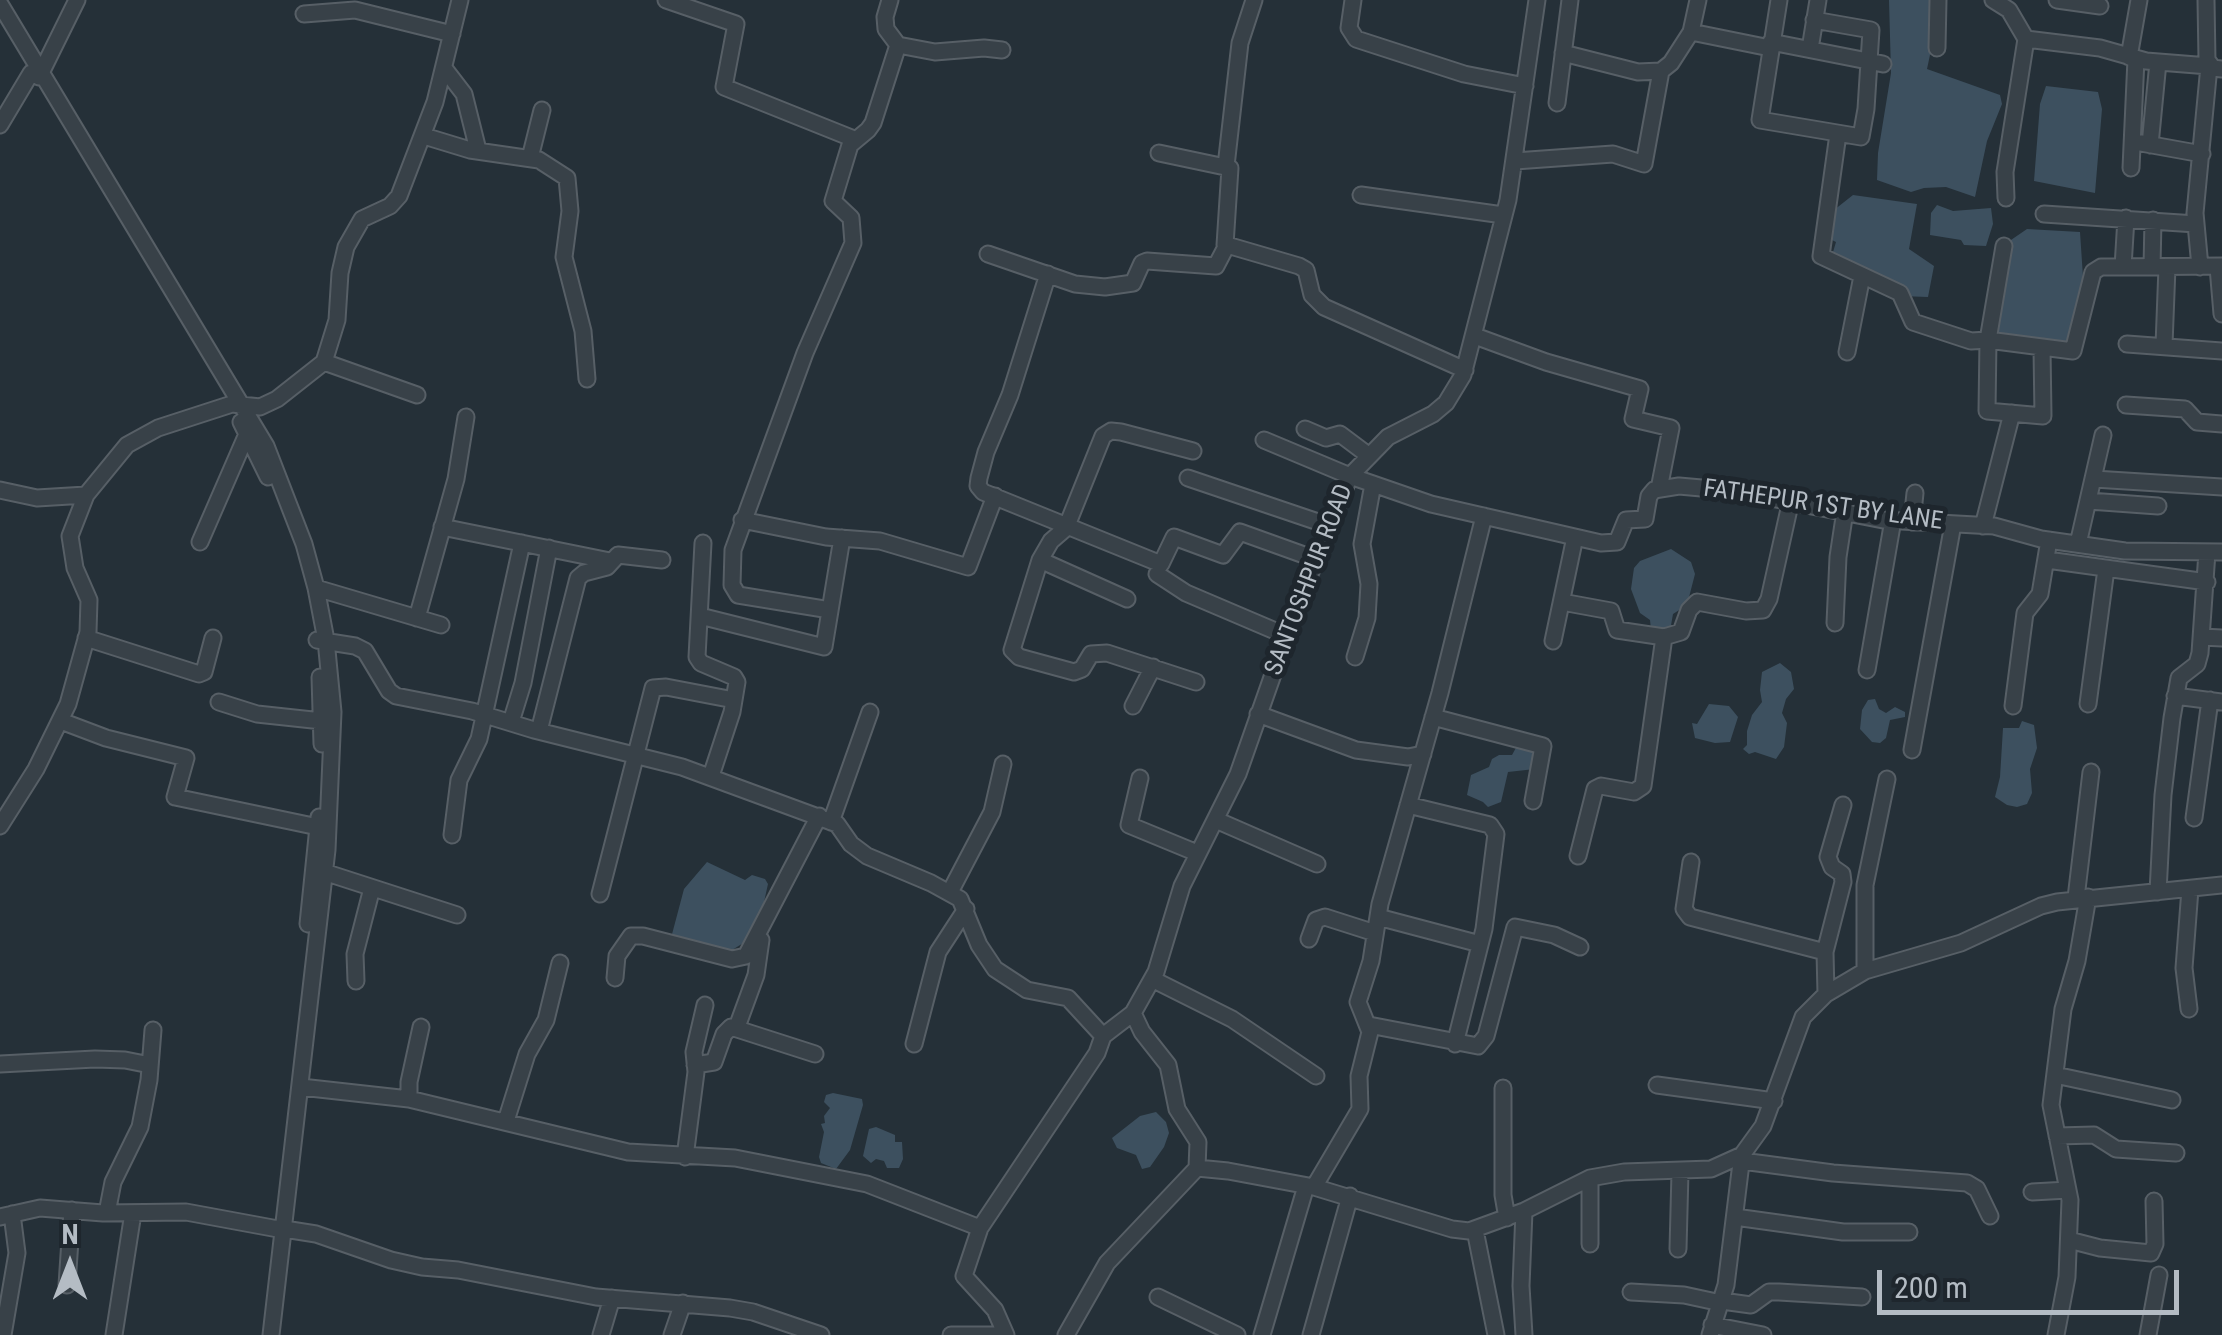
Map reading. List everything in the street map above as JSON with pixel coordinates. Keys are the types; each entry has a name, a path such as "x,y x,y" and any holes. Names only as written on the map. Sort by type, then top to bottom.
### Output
{"street":[{"path":"0,125 36,76 77,0"},
{"path":"0,826 36,770 68,704 86,638 88,600 75,568 70,536 86,495 127,445 158,428 238,404 260,407 277,399 324,362 337,320 340,273 351,234 362,219 395,203 424,136 460,0"},
{"path":"666,0 736,24 724,87 854,140"},
{"path":"890,0 886,30 898,45 935,52 1002,50"},
{"path":"988,254 1092,287 1126,285 1135,280 1142,263 1147,261 1216,266 1225,245 1231,173 1226,166 1240,44 1254,0"},
{"path":"1353,0 1349,28 1356,39 1464,74 1525,86"},
{"name":"SANTOSHPUR ROAD","path":"1133,1013 1152,979 1182,886 1238,774 1350,476 1388,437 1434,414 1446,403 1465,370 1516,160 1538,0"},
{"path":"1557,103 1570,0"},
{"path":"1563,53 1638,72 1661,71 1671,63 1691,32 1698,0"},
{"path":"1779,0 1760,120 1861,138 1876,63 1870,30 1814,20"},
{"path":"1810,49 1818,0"},
{"path":"1937,48 1938,0"},
{"path":"1993,0 2008,10 2026,39 2005,172 2006,198"},
{"path":"2057,0 2100,6"},
{"path":"2131,168 2132,58 2139,0"},
{"path":"2200,267 2196,224 2215,67 2206,0"},
{"path":"0,4 36,76"},
{"path":"304,14 356,5 452,34"},
{"path":"0,20 277,473 316,588 332,712 324,872 300,1087 262,1335"},
{"path":"1691,32 1876,63"},
{"path":"2026,39 2110,50 2158,62 2215,67"},
{"path":"830,610 749,598 734,591 733,550 805,354 852,243 852,218 833,201 854,140 872,123 898,45"},
{"path":"2150,145 2158,62"},
{"path":"444,68 464,94 478,150"},
{"path":"1516,160 1613,154 1644,164 1661,71"},
{"path":"530,158 542,110"},
{"path":"1838,134 1820,250 1825,260 1900,294 1913,322 1923,328 1971,340 2073,351 2093,272 2100,267 2220,267 2222,314"},
{"path":"424,136 470,150 539,160 567,178 570,210 564,257 583,332 587,379"},
{"path":"2132,142 2202,154"},
{"path":"1159,153 1226,166"},
{"path":"1361,195 1504,215"},
{"path":"2044,214 2196,224"},
{"path":"2124,267 2126,218"},
{"path":"2153,220 2164,345"},
{"path":"1225,245 1299,266 1306,270 1312,296 1324,307 1465,370"},
{"path":"2004,246 1988,340 1987,411 2043,416 2042,349"},
{"path":"1048,274 979,478 982,492 1161,564 1174,537 1224,555 1240,532 1318,560"},
{"path":"1848,352 1862,276"},
{"path":"1264,440 1431,504 1575,538 1617,542 1623,522 1645,519 1648,496 1659,489 1671,428 1633,419 1640,389 1546,362 1475,336"},
{"path":"2128,344 2222,350"},
{"path":"324,362 418,395"},
{"path":"238,404 299,560 322,640 318,827 271,1335"},
{"path":"2126,404 2185,409 2196,422 2222,423"},
{"path":"1983,526 2012,413"},
{"path":"417,618 456,478 466,416"},
{"path":"1305,429 1326,438 1340,434 1368,454"},
{"path":"1193,451 1121,432 1106,432 1066,528 1051,541 1040,560 1012,644 1014,654 1074,672 1082,669 1087,657 1096,652 1196,682"},
{"path":"200,542 247,434"},
{"path":"2078,544 2103,435"},
{"path":"1188,478 1330,526"},
{"path":"2094,480 2222,487"},
{"path":"1355,657 1366,618 1369,584 1362,544 1372,484"},
{"name":"FATHEPUR 1ST BY LANE","path":"1659,489 1679,486 1736,491 1893,520 1983,526 2049,540 2140,552 2215,552"},
{"path":"0,490 36,498 86,495"},
{"path":"1912,522 1915,493"},
{"path":"742,520 880,541 968,566 994,496"},
{"path":"1562,602 1611,611 1617,630 1664,637 1681,632 1689,610 1697,602 1746,611 1763,610 1769,599 1790,500"},
{"path":"2089,501 2158,506"},
{"path":"1835,623 1836,576 1845,511"},
{"path":"1484,516 1376,925 1369,969 1358,1002 1360,1012 1369,1024 1455,1044 1482,1044 1515,927 1554,935 1580,947"},
{"path":"1867,670 1893,520"},
{"path":"1912,750 1952,524"},
{"path":"442,527 610,561"},
{"path":"700,616 824,646 842,538"},
{"path":"1554,641 1575,538"},
{"path":"2013,706 2025,612 2040,594 2049,540"},
{"path":"452,835 459,780 479,739 522,543"},
{"path":"703,543 697,657 734,678 734,700 711,776"},
{"path":"511,722 523,682 549,548"},
{"path":"2158,892 2162,795 2175,696 2179,678 2197,664 2215,552"},
{"path":"539,732 575,583 584,572 608,567 618,555 662,560"},
{"path":"1040,560 1128,599"},
{"path":"2047,560 2208,582"},
{"path":"2088,704 2106,569"},
{"path":"1157,574 1186,593 1287,636"},
{"path":"316,588 441,624"},
{"path":"1578,856 1595,789 1600,786 1634,792 1644,786 1664,637"},
{"path":"2202,637 2222,638"},
{"path":"86,638 199,674 204,672 213,638"},
{"path":"322,640 365,651 396,696 483,714 711,776 825,819 868,856 950,892 966,908 979,944 995,969 1027,990 1068,998 1103,1036"},
{"path":"1133,706 1153,667"},
{"path":"600,894 653,688 734,700"},
{"path":"2175,696 2216,701 2194,818"},
{"path":"220,702 257,714 322,721"},
{"path":"614,978 618,956 631,936 738,959 751,950 825,819 870,712"},
{"path":"1258,714 1356,750 1408,757 1423,754"},
{"path":"1433,717 1543,746 1534,801"},
{"path":"60,720 117,742 186,758 175,797 318,827"},
{"path":"950,892 992,812 1003,764"},
{"path":"2056,1335 2067,1277 2068,1190 2051,1105 2063,1009 2078,961 2082,832 2092,772"},
{"path":"1140,778 1129,825 1197,853"},
{"path":"1864,970 1866,880 1887,779"},
{"path":"1408,805 1494,828 1496,848 1480,944 1455,1044"},
{"path":"1843,805 1828,858 1832,868 1842,874 1866,880"},
{"path":"1216,820 1317,864"},
{"path":"1691,862 1684,909 1690,916 1826,952"},
{"path":"324,872 456,914"},
{"path":"1826,994 1826,952 1839,908 1842,874"},
{"path":"1763,1335 1711,1330 1721,1302 1742,1158 1774,1101 1803,1017 1826,994 1864,970 1944,949 2042,906 2082,897 2222,885"},
{"path":"356,981 355,954 372,888"},
{"path":"2190,889 2184,968 2190,1009"},
{"path":"914,1044 938,952 966,908"},
{"path":"1309,939 1316,920 1325,916 1480,944"},
{"path":"736,1027 756,974 762,927"},
{"path":"506,1121 526,1054 546,1020 560,963"},
{"path":"1152,979 1232,1019 1316,1076"},
{"path":"685,1156 693,1106 695,1042 705,1005"},
{"path":"950,1335 1005,1335 995,1310 964,1276 980,1228 1098,1054 1103,1036 1133,1013 1142,1032 1168,1064 1177,1109 1198,1142 1197,1168 1106,1263 1066,1335"},
{"path":"1262,1335 1310,1187 1360,1110 1359,1076 1369,1024"},
{"path":"409,1099 421,1027"},
{"path":"695,1065 714,1062 727,1030 736,1027 815,1054"},
{"path":"107,1212 113,1182 138,1135 153,1030"},
{"path":"0,1064 95,1059 150,1065"},
{"path":"2054,1075 2172,1100"},
{"path":"1657,1085 1774,1101"},
{"path":"300,1087 409,1099 628,1152 750,1160 867,1184 980,1228"},
{"path":"1503,1088 1503,1195 1507,1218"},
{"path":"2057,1136 2094,1135 2116,1149 2176,1153"},
{"path":"1197,1168 1228,1170 1350,1196 1452,1229 1474,1230 1507,1218 1590,1178 1624,1172 1711,1169 1742,1158 1833,1173 1967,1183 1977,1189 1990,1216"},
{"path":"1678,1248 1680,1172"},
{"path":"1590,1178 1590,1244"},
{"path":"2032,1192 2068,1190"},
{"path":"1310,1335 1350,1196"},
{"path":"2069,1240 2150,1253 2155,1244 2154,1201"},
{"path":"3,1335 17,1253 6,1216 40,1208 186,1212 316,1234 407,1263 612,1298 753,1312 822,1335"},
{"path":"68,1285 72,1210"},
{"path":"1524,1210 1524,1335"},
{"path":"114,1335 133,1213"},
{"path":"1736,1217 1842,1232 1909,1232"},
{"path":"1474,1230 1496,1335"},
{"path":"2148,1335 2159,1274"},
{"path":"1631,1292 1750,1304 1769,1292 1862,1297"},
{"path":"1158,1297 1236,1335"},
{"path":"601,1335 612,1298"},
{"path":"672,1335 684,1303"}],"water":[{"path":"1889,0 1938,0 1927,69 2000,95 2002,104 1987,141 1975,197 1946,187 1911,192 1877,180 1891,73"},
{"path":"2046,86 2098,92 2102,109 2095,193 2034,181 2040,104"},
{"path":"1853,195 1917,204 1909,249 1934,266 1928,297 1900,296 1828,269 1836,242 1828,238 1834,210"},
{"path":"1937,205 1953,211 1991,208 1993,224 1986,246 1964,245 1961,240 1930,235 1931,213"},
{"path":"2027,229 2080,232 2083,277 2069,347 1991,337 2008,242"},
{"path":"1671,549 1691,562 1695,574 1687,605 1673,614 1670,631 1651,629 1650,620 1640,613 1631,589 1634,568 1640,561"},
{"path":"1780,663 1791,672 1794,689 1782,713 1787,723 1784,747 1776,759 1755,752 1749,754 1743,749 1752,715 1762,702 1762,672"},
{"path":"1875,699 1879,709 1886,713 1895,707 1905,712 1905,717 1890,720 1886,738 1880,743 1872,742 1860,729 1862,710 1868,700"},
{"path":"1709,704 1729,706 1738,717 1730,742 1695,738 1692,723 1697,724"},
{"path":"2022,721 2034,725 2037,748 2030,769 2032,793 2027,804 2017,807 1995,797 2003,728 2019,728"},
{"path":"1518,744 1536,747 1535,769 1508,772 1501,802 1488,807 1467,795 1471,775 1489,767 1499,755 1512,755"},
{"path":"707,862 745,880 752,875 768,884 760,920 745,942 732,950 671,938 684,889"},
{"path":"826,1095 862,1099 863,1105 850,1150 836,1169 821,1163 819,1157 824,1132 821,1124 830,1108 824,1102"},
{"path":"1156,1112 1166,1122 1169,1133 1150,1167 1142,1169 1136,1155 1117,1148 1112,1138 1140,1116"},
{"path":"876,1127 895,1135 895,1142 902,1142 899,1168 887,1168 884,1161 876,1159 871,1163 863,1156 869,1129"}]}
